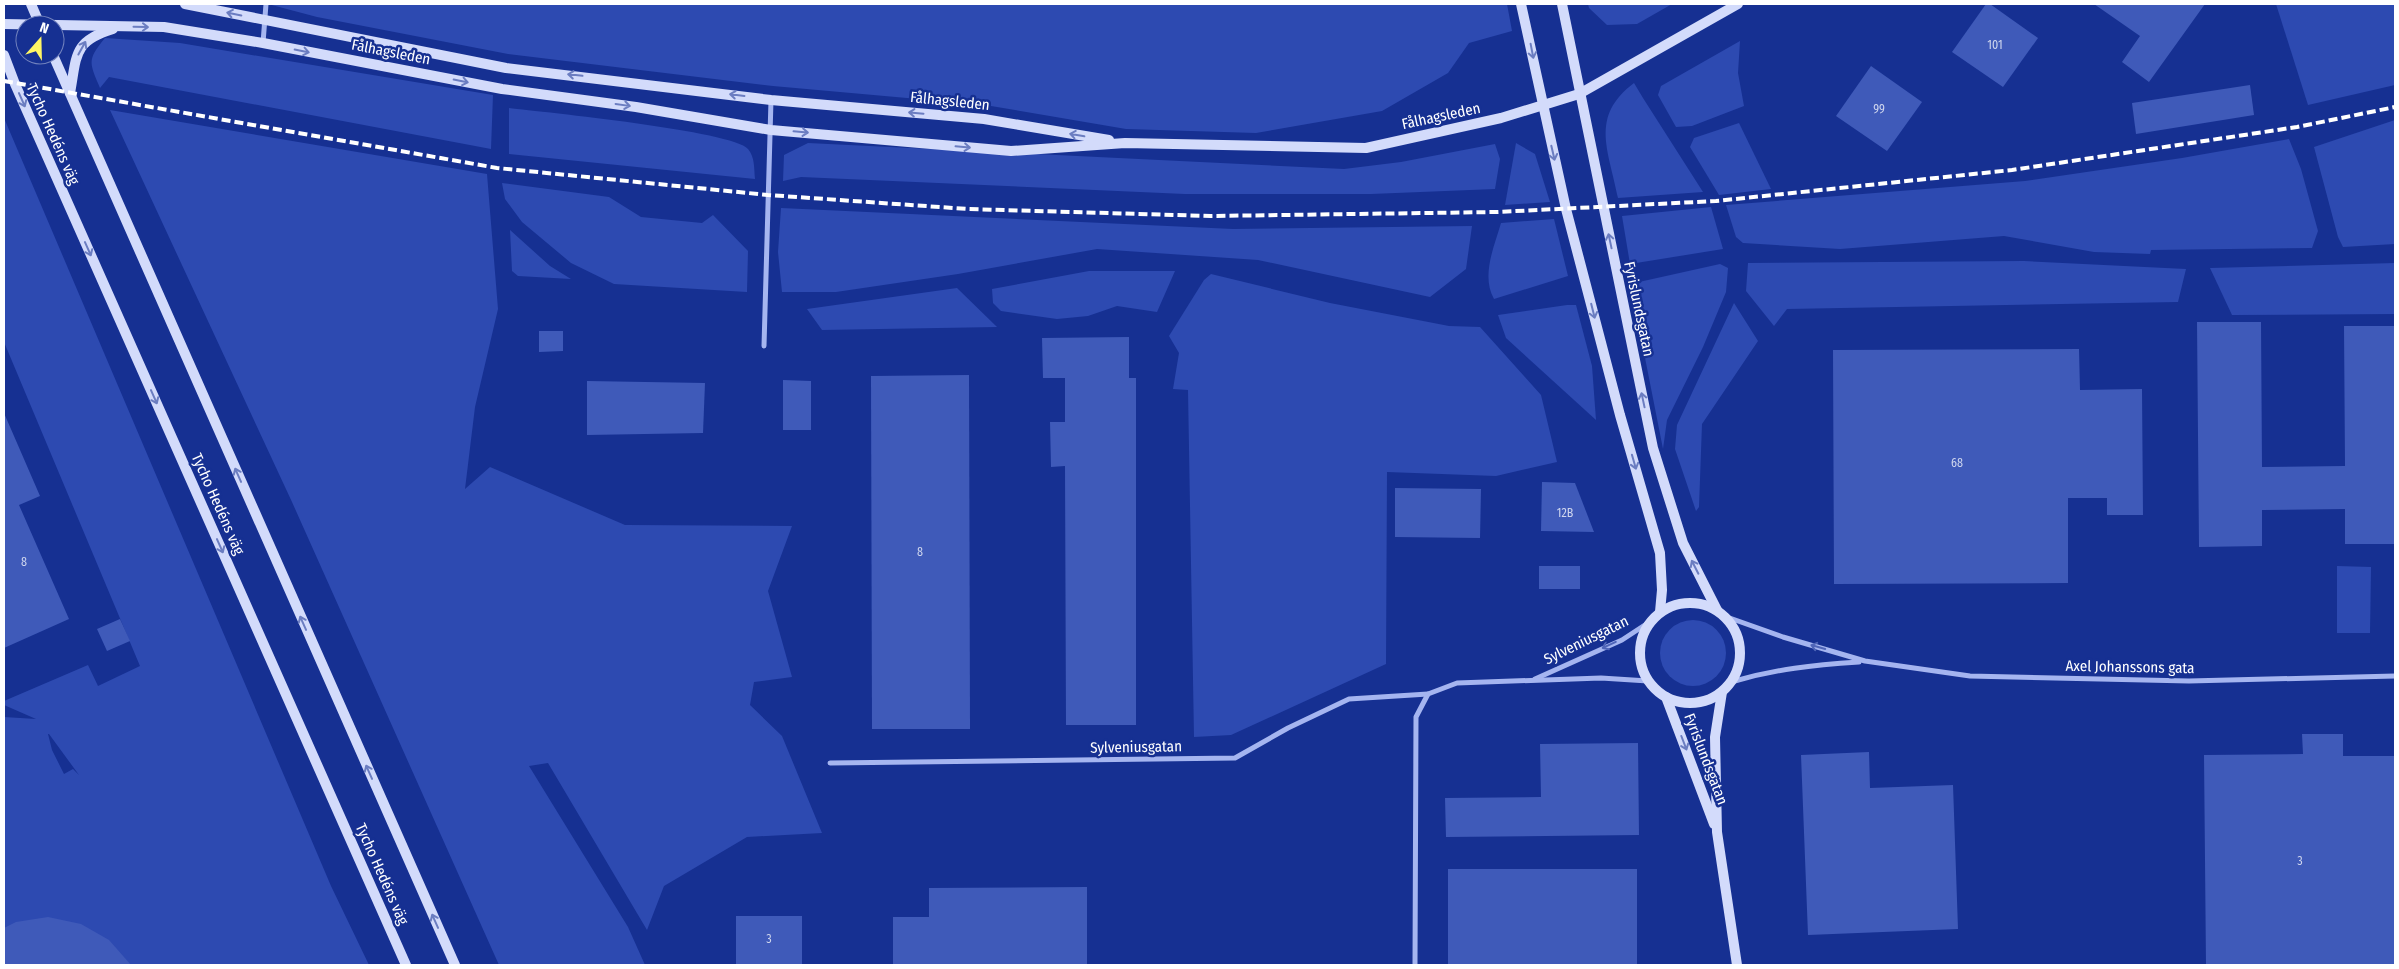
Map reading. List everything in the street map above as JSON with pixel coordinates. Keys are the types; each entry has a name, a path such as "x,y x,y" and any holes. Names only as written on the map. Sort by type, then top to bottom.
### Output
{"main road":[{"name":"Fålhagsleden","path":"185,4 506,68 771,100 984,119 1125,143"},
{"path":"1521,4 1566,208 1620,415 1660,553 1662,590 1660,612"},
{"name":"Fyrislundsgatan","path":"1562,4 1653,448 1683,543 1720,613"},
{"name":"Fålhagsleden","path":"65,25 164,27 263,43 502,89 636,107 771,130 1011,151 1125,143 1366,148 1502,118 1579,94 1738,4"},
{"path":"70,94 76,59 84,42 98,34 122,26"},
{"name":"Tycho Hedéns väg","path":"4,55 18,93 406,965"},
{"name":"Tycho Hedéns väg","path":"57,65 455,965"},
{"path":"1688,602 1703,604 1720,613 1733,627 1739,641 1738,669 1731,682 1722,692 1709,699 1695,702 1680,702 1666,697 1648,681 1642,666 1640,650 1643,635 1651,621 1660,612 1673,605 1688,602"},
{"name":"Fyrislundsgatan","path":"1722,692 1715,738 1717,832 1737,965"},
{"name":"Fyrislundsgatan","path":"1666,697 1717,832"}],"street":[{"path":"263,43 263,21 266,4"},
{"path":"764,346 771,100"},
{"name":"Axel Johanssons gata","path":"1720,613 1783,637 1865,661 1970,676 2189,680 2395,676"},
{"name":"Sylveniusgatan","path":"1532,680 1622,640 1651,621"},
{"name":"Axel Johanssons gata","path":"1731,682 1770,671 1808,665 1865,661"},
{"name":"Sylveniusgatan","path":"830,763 1235,758 1288,728 1349,699 1428,694 1457,683 1601,678 1648,681"},
{"path":"1415,965 1416,717 1428,694"}],"shaded area":[{"path":"268,4 1507,4 1512,31 1469,43 1448,73 1382,111 1256,133 1126,129 985,105 773,86 508,54 317,17"},
{"path":"1588,4 1672,4 1637,24 1607,25 1589,8"},
{"path":"2276,4 2395,4 2395,85 2308,105"},
{"path":"105,38 180,43 493,95 491,149 109,77 100,88 92,62 95,51"},
{"path":"1740,41 1738,73 1744,106 1692,126 1676,127 1658,95 1661,86"},
{"path":"1634,83 1703,192 1618,198 1607,149 1607,122 1611,109 1620,96"},
{"path":"509,108 636,123 735,142 750,152 754,163 755,179 509,154"},
{"path":"110,110 487,174 498,309 475,407 465,489 490,467 625,525 792,526 768,591 792,677 754,682 750,705 782,736 822,833 747,837 664,886 647,930 548,763 529,766 628,927 645,965 499,965 292,502"},
{"path":"4,118 331,886 369,965 4,965 4,717 36,719 4,705 4,701 88,665 98,686 140,666 4,342","holes":["49,734 79,775 73,769 64,774 52,750"]},
{"path":"2395,120 2395,244 2343,247 2338,237 2314,147"},
{"path":"1739,123 1771,189 1719,195 1690,147 1694,138"},
{"path":"2289,139 2301,169 2318,231 2312,248 2151,250 2150,254 2094,252 2004,236 1840,249 1743,243 1736,237 1726,205 2025,181 2182,158"},
{"path":"808,143 1344,169 1401,162 1495,144 1500,159 1495,189 1371,194 1185,194 801,177 783,181 784,155"},
{"path":"1516,143 1535,154 1550,202 1505,205"},
{"path":"502,183 609,197 641,217 702,223 713,215 748,251 747,292 614,284 571,263 522,222 505,199"},
{"path":"1711,207 1723,249 1630,264 1622,216"},
{"path":"781,208 1233,229 1472,226 1466,269 1430,297 1258,260 1097,249 958,274 836,292 782,292 778,252"},
{"path":"1554,219 1568,276 1494,299 1490,290 1489,271 1492,252 1501,223"},
{"path":"510,230 550,266 571,279 518,276 512,271"},
{"path":"2024,261 2186,269 2178,302 1787,309 1774,326 1746,291 1748,263"},
{"path":"2395,263 2395,314 2232,315 2210,268"},
{"path":"1720,264 1728,268 1726,292 1703,347 1667,420 1663,449 1634,302 1639,282"},
{"path":"1089,271 1175,271 1157,312 1117,306 1088,316 1057,319 1001,311 993,303 992,289"},
{"path":"1211,274 1330,303 1449,326 1480,327 1541,395 1557,462 1496,476 1387,472 1386,664 1231,735 1194,737 1188,390 1173,389 1179,353 1169,336 1204,280"},
{"path":"957,288 997,327 822,330 807,309"},
{"path":"1734,303 1758,341 1702,424 1699,507 1696,511 1675,449 1677,425"},
{"path":"1576,305 1592,366 1596,420 1506,338 1498,315"},
{"path":"2337,566 2371,567 2370,633 2337,633"},
{"path":"1686,620 1700,620 1712,625 1721,634 1726,646 1724,666 1717,677 1700,686 1686,686 1674,681 1665,672 1660,660 1660,646 1665,634 1674,625"}],"building":[{"path":"1986,4 1990,4 2038,38 2003,87 1952,52"},
{"path":"2094,4 2205,4 2149,82 2122,62 2140,36"},
{"path":"1871,66 1922,102 1887,151 1836,116"},
{"path":"2250,85 2254,115 2136,134 2132,103"},
{"path":"2197,322 2261,322 2262,467 2345,466 2344,326 2395,326 2395,544 2345,544 2345,509 2262,510 2262,546 2199,547"},
{"path":"539,331 563,331 563,351 539,352"},
{"path":"1129,337 1129,378 1136,378 1136,725 1066,725 1065,466 1051,467 1050,422 1065,422 1065,378 1043,378 1042,338"},
{"path":"2079,349 2080,390 2142,389 2143,515 2107,515 2107,498 2068,498 2068,583 1834,584 1833,350"},
{"path":"969,375 970,729 872,729 871,376"},
{"path":"783,380 811,381 811,430 783,430"},
{"path":"587,381 705,383 703,433 587,435"},
{"path":"4,413 40,496 19,505 69,619 4,648"},
{"path":"1542,482 1575,483 1594,532 1541,531"},
{"path":"1395,488 1481,489 1480,538 1395,537"},
{"path":"1539,566 1580,566 1580,589 1539,589"},
{"path":"120,619 130,641 107,651 97,629"},
{"path":"2302,734 2343,734 2343,756 2395,756 2395,965 2206,965 2204,755 2303,754"},
{"path":"1638,743 1639,835 1446,837 1445,798 1541,797 1540,744"},
{"path":"1869,752 1870,788 1953,785 1958,929 1808,935 1801,755"},
{"path":"1448,869 1637,869 1637,965 1448,965"},
{"path":"1087,887 1087,965 893,965 893,917 929,917 929,888"},
{"path":"736,916 802,916 802,965 736,965"},
{"path":"48,917 81,924 109,940 131,965 4,965 4,928 16,922"}],"railway":[{"path":"4,81 497,168 768,195 968,209 1211,216 1498,212 1716,201 2012,170 2297,127 2395,107"}]}
